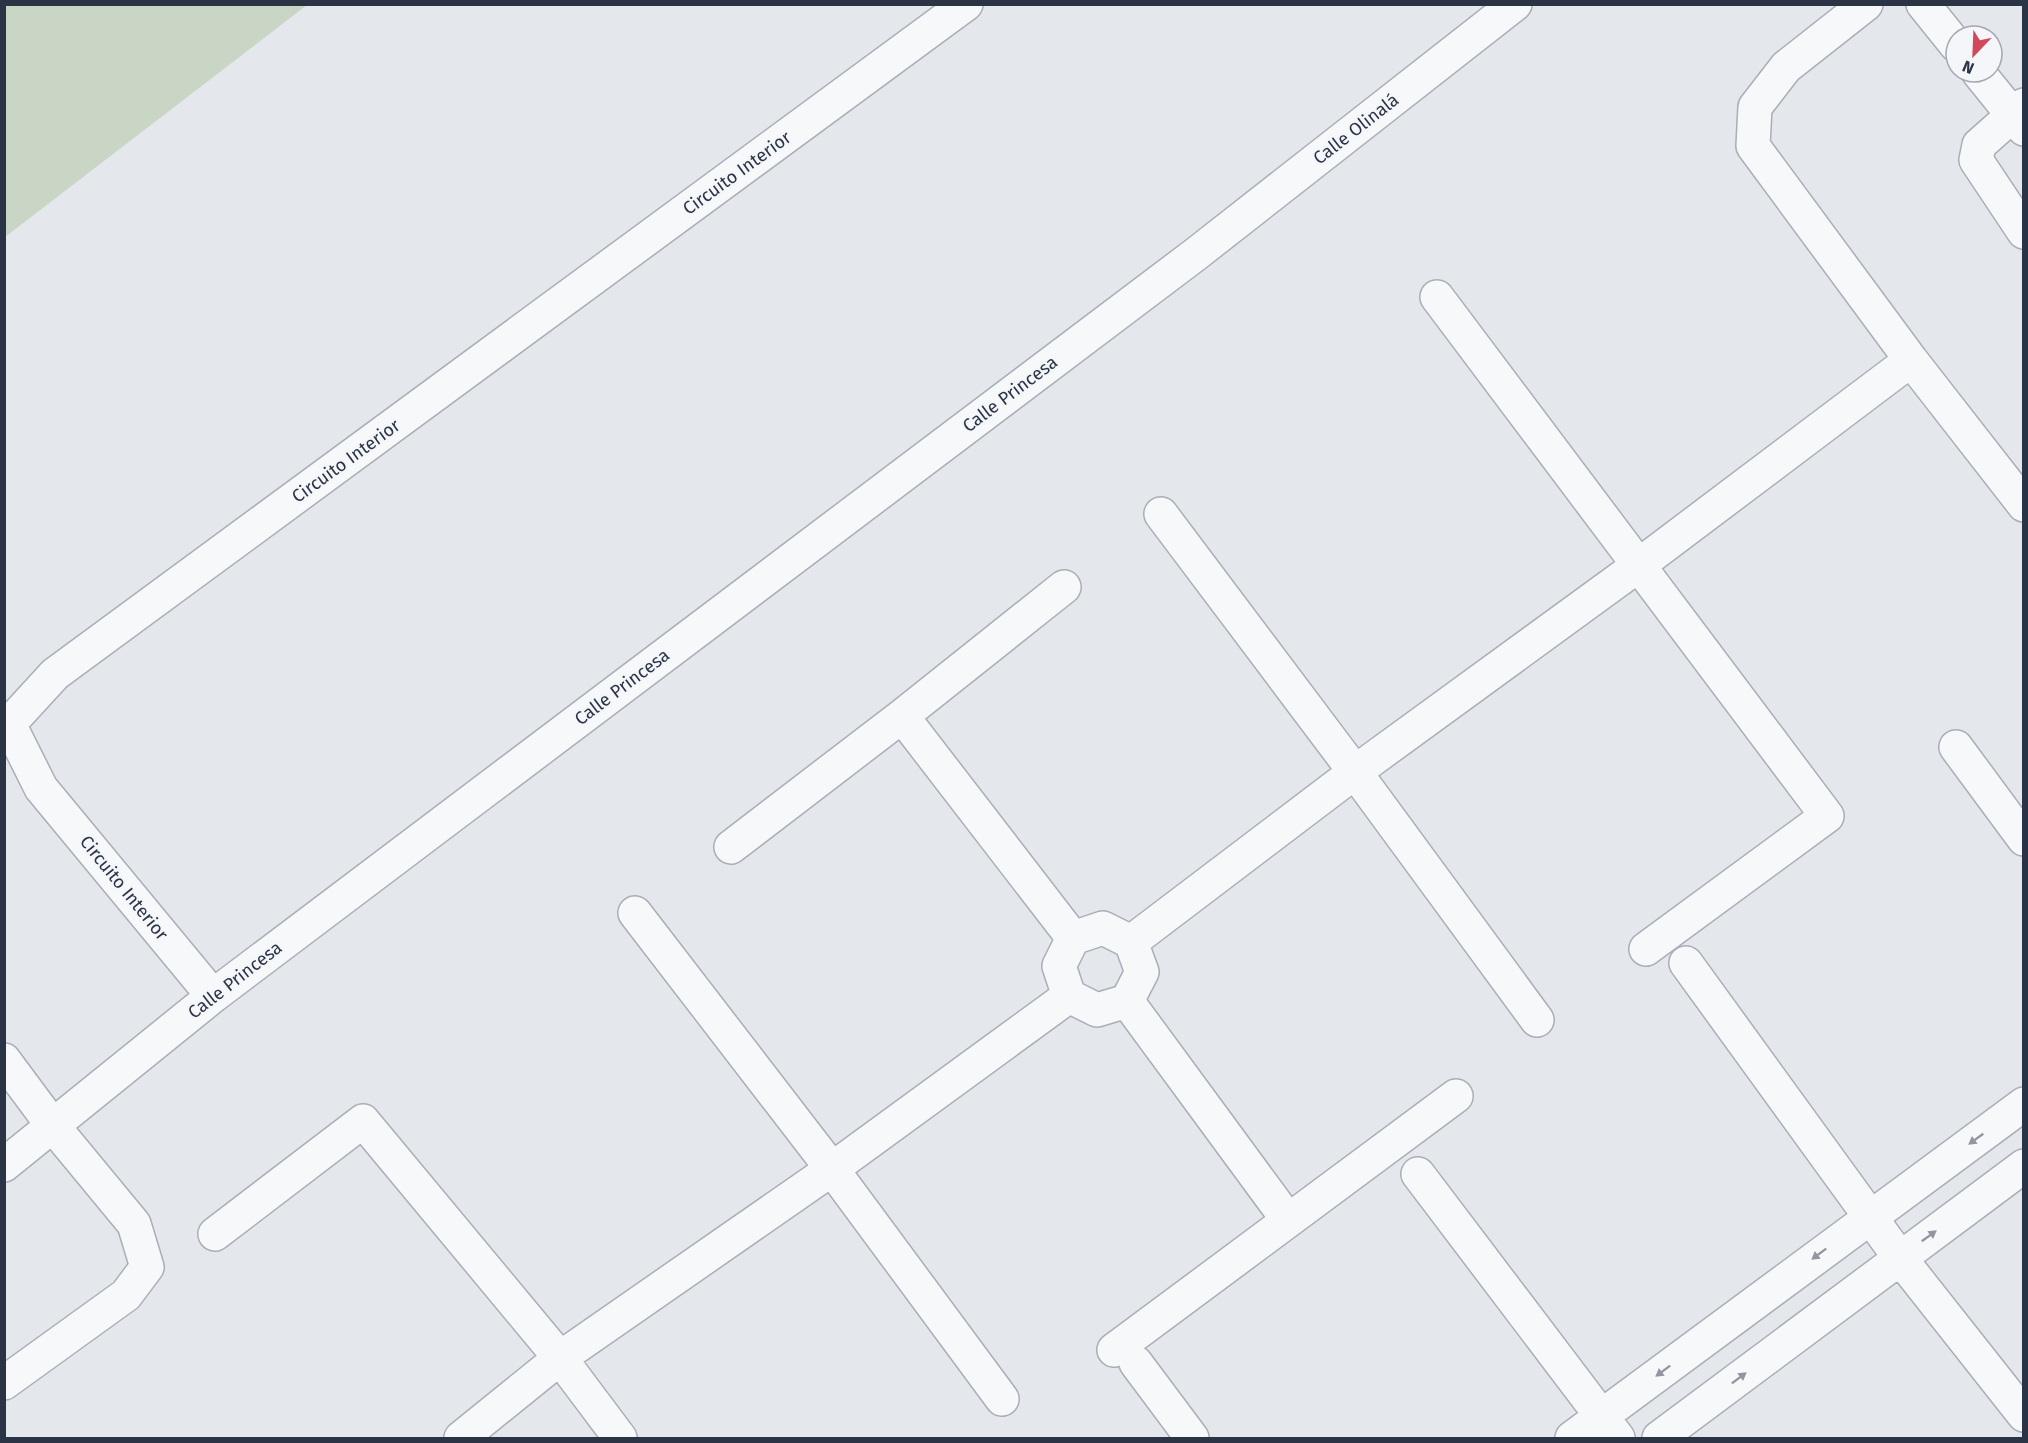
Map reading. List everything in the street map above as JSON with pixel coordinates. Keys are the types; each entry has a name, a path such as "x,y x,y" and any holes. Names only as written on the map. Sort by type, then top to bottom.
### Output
{"street":[{"name":"Circuito Interior","path":"213,996 41,788 9,724 56,674 966,4"},
{"name":"Calle Olinalá","path":"1196,254 1515,4"},
{"path":"1866,4 1786,67 1755,107 1753,146 1911,360 2024,505"},
{"path":"1923,4 1944,30"},
{"path":"1989,84 2020,116 1979,145 1976,160 2024,232"},
{"name":"Calle Princesa","path":"4,1164 213,996 1196,254"},
{"path":"1437,297 1827,816 1646,949"},
{"path":"1131,942 1355,772 1639,565 1911,360"},
{"path":"1161,514 1355,772 1537,1020"},
{"path":"731,847 902,716 1064,587"},
{"path":"902,716 1073,938"},
{"path":"1956,747 2024,839"},
{"path":"635,913 832,1169 1002,1399"},
{"path":"1103,928 1131,942 1142,972 1127,1001 1097,1010 1069,996 1059,966 1073,938 1103,928"},
{"path":"1686,963 1871,1216 1899,1258 2024,1415"},
{"path":"461,1438 560,1358 832,1169 1069,996"},
{"path":"1127,1001 1288,1220"},
{"path":"4,1060 53,1126 134,1224 147,1267 126,1295 4,1383"},
{"path":"1191,1438 1125,1356 1288,1220 1456,1096"},
{"path":"1572,1438 1610,1427 1871,1216 2024,1104"},
{"path":"215,1234 363,1121 560,1358 620,1438"},
{"path":"1659,1438 2024,1166"},
{"path":"1418,1174 1610,1427"}],"green space":[{"path":"5,4 307,4 307,5 5,237"}]}
